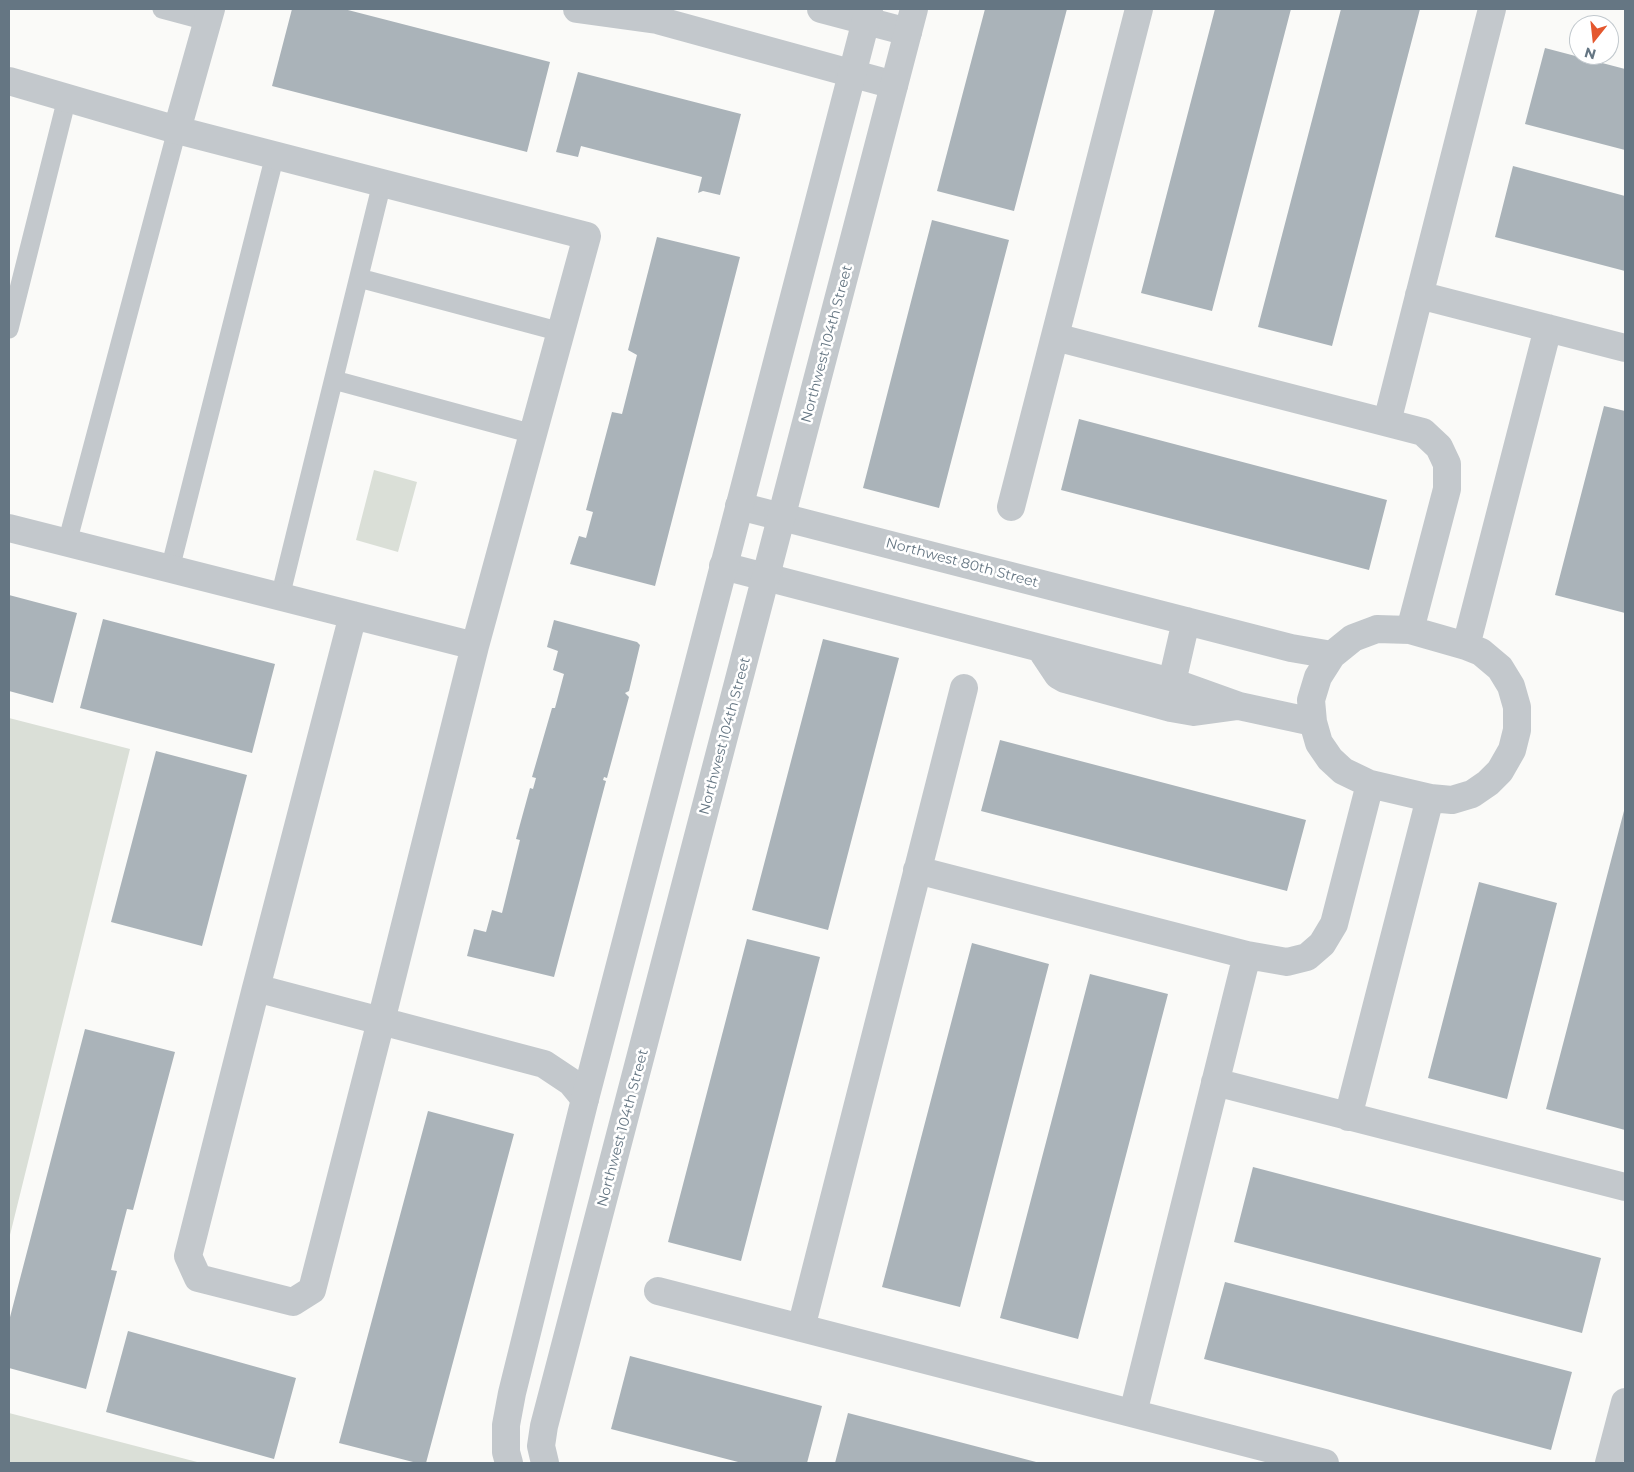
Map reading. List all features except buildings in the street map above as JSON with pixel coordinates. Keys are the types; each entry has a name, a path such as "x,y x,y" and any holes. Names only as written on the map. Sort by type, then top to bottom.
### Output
{"street":[{"path":"577,9 657,20 894,85"},
{"path":"821,9 911,20"},
{"path":"1012,507 1139,9"},
{"path":"1387,422 1492,9"},
{"path":"177,130 209,15"},
{"path":"509,1463 506,1452 506,1425 512,1393 585,1099 867,15"},
{"name":"Northwest 104th Street","path":"545,1463 541,1446 544,1426 911,20"},
{"path":"9,82 177,130 587,236 475,646 312,1290 294,1302 198,1278 188,1256 353,615"},
{"path":"1419,295 1625,348"},
{"path":"1466,646 1548,328"},
{"path":"1055,337 1423,432 1438,447 1447,464 1447,489 1410,630"},
{"name":"Northwest 80th Street","path":"739,506 1291,648 1332,655"},
{"path":"9,528 475,646"},
{"path":"723,566 1172,682 1239,706 1313,722"},
{"path":"1172,682 1186,621"},
{"path":"1377,629 1410,630 1450,639 1466,646 1481,652 1500,668 1511,686 1518,707 1517,730 1512,750 1500,770 1488,784 1472,794 1452,800 1430,798 1370,784 1343,771 1330,759 1319,743 1313,722 1311,700 1318,677 1332,655 1353,638 1377,629"},
{"path":"1040,648 1058,675 1065,679 1171,708 1194,712 1239,706"},
{"path":"801,1328 964,688"},
{"path":"918,870 1247,955 1287,962 1307,957 1322,944 1334,924 1370,784"},
{"path":"1348,1117 1430,798"},
{"path":"1133,1413 1247,955"},
{"path":"256,988 544,1064 571,1082 585,1099"},
{"path":"1215,1082 1625,1188"},
{"path":"658,1291 1325,1463"},
{"path":"1609,1463 1625,1402"}],"lane":[{"path":"162,9 209,15"},
{"path":"9,329 67,98"},
{"path":"67,543 177,130"},
{"path":"170,569 275,155"},
{"path":"280,597 382,183"},
{"path":"358,278 562,332"},
{"path":"334,380 533,434"}],"shaded area":[{"path":"374,470 417,482 398,552 356,540"},
{"path":"9,718 130,749 9,1239"},
{"path":"9,1413 201,1463 9,1463"}]}
